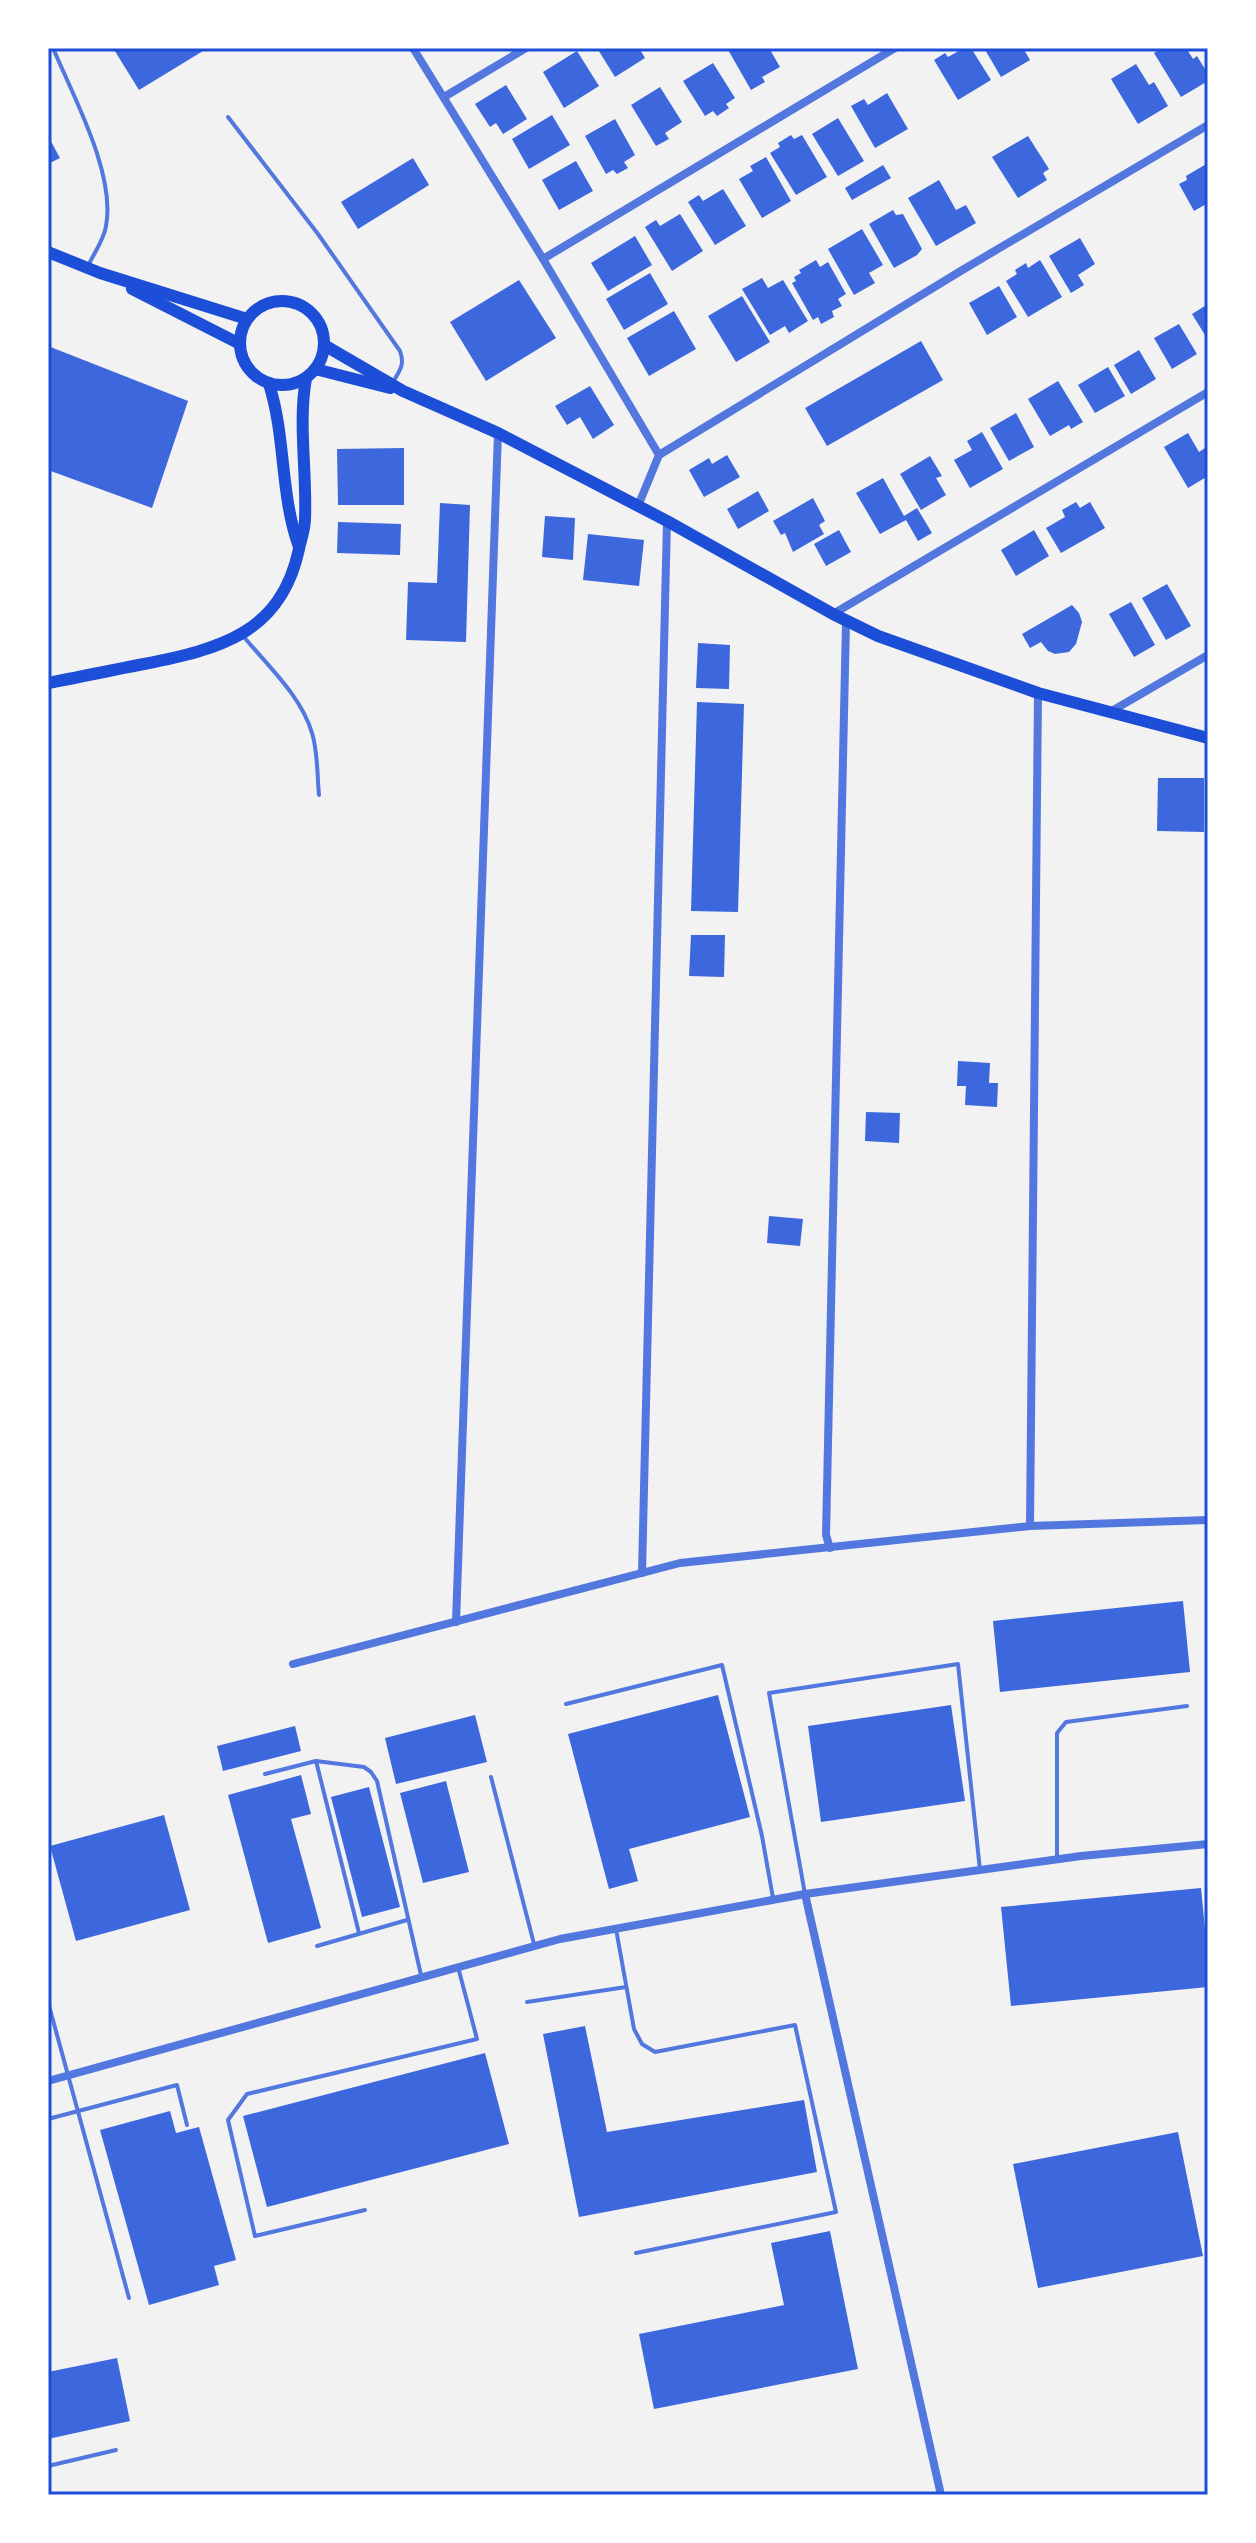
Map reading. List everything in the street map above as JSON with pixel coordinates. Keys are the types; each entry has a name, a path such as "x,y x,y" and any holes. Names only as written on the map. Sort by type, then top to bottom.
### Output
{"main road":[{"path":"48,252 100,273 247,319"},
{"path":"100,273 240,344"},
{"path":"48,683 207,650 242,635 274,606 295,567 305,521 301,418 311,374 322,358 324,345 323,331 307,309 282,301 256,309 241,331 240,344 248,369 258,378 282,386 295,384 311,374 398,388"},
{"path":"324,345 398,388 498,433 667,521 846,622 1038,693 1208,738"},
{"path":"269,384 278,419 291,524 299,547"}],"street":[{"path":"413,48 659,455"},
{"path":"444,97 526,48"},
{"path":"543,259 895,48"},
{"path":"638,506 659,455 1208,125"},
{"path":"833,614 1208,392"},
{"path":"456,1622 498,433"},
{"path":"642,1573 667,521"},
{"path":"830,1548 826,1535 846,622"},
{"path":"1110,713 1208,655"},
{"path":"1030,1526 1038,693"},
{"path":"293,1664 680,1563 1030,1526 1208,1520"},
{"path":"48,2081 535,1946 616,1929 805,1894 1057,1859 1208,1844"},
{"path":"805,1894 941,2495"}],"lane":[{"path":"53,48 96,148 109,205 106,230 87,268"},
{"path":"228,117 318,234 400,351 403,366 398,388"},
{"path":"242,635 305,714 313,734 319,795"},
{"path":"805,1894 769,1693 958,1664 980,1870"},
{"path":"566,1704 722,1665 762,1836 773,1900"},
{"path":"1057,1859 1057,1733 1061,1727 1066,1722 1187,1706"},
{"path":"316,1761 359,1933"},
{"path":"265,1774 316,1761 364,1767 371,1772 377,1781 422,1977"},
{"path":"491,1777 535,1946"},
{"path":"317,1946 409,1920"},
{"path":"616,1929 634,2029 642,2044 655,2052 795,2025 836,2212 636,2253"},
{"path":"365,2210 255,2236 228,2120 247,2094 477,2039 458,1967"},
{"path":"527,2002 626,1987"},
{"path":"48,2002 129,2298"},
{"path":"48,2119 177,2085 187,2125"},
{"path":"48,2466 116,2450"}],"building":[{"path":"113,48 208,48 139,90"},
{"path":"597,48 639,48 645,58 615,77"},
{"path":"727,48 769,48 780,67 762,77 765,82 751,90"},
{"path":"964,48 971,48 991,80 958,100 934,60 945,53 948,57"},
{"path":"984,48 1023,48 1030,60 1001,77"},
{"path":"1162,48 1186,48 1193,59 1197,56 1208,74 1208,81 1181,97 1154,53"},
{"path":"577,51 599,86 564,108 543,72"},
{"path":"713,63 735,98 726,104 729,108 717,116 713,111 705,116 683,81"},
{"path":"1136,64 1149,85 1154,82 1168,106 1138,124 1111,79"},
{"path":"506,85 527,119 503,134 496,123 490,127 475,104"},
{"path":"660,87 682,122 665,133 669,139 656,146 631,105"},
{"path":"887,93 908,129 875,148 851,106 864,99 868,105"},
{"path":"552,115 570,145 529,169 512,139"},
{"path":"838,118 864,161 838,176 812,134"},
{"path":"615,119 635,155 624,162 628,168 617,174 613,170 606,174 585,136"},
{"path":"791,135 794,139 802,135 827,177 796,195 770,153"},
{"path":"48,136 60,158 48,164"},
{"path":"1028,136 1049,169 1043,173 1047,180 1018,198 992,157"},
{"path":"766,157 791,201 762,218 739,179 753,171 750,166"},
{"path":"413,158 429,185 358,229 341,202"},
{"path":"576,161 593,191 559,210 542,180"},
{"path":"1208,163 1208,203 1194,211 1179,184"},
{"path":"883,165 891,178 852,200 845,188"},
{"path":"939,180 956,210 966,205 976,223 936,246 908,198"},
{"path":"723,189 746,226 715,245 688,202 699,195 703,201"},
{"path":"893,210 896,215 903,214 922,249 894,268 869,224"},
{"path":"680,214 703,251 672,271 645,227 656,220 660,226"},
{"path":"862,229 883,265 869,273 875,283 854,295 828,249"},
{"path":"635,236 652,265 608,291 591,263"},
{"path":"1080,238 1095,264 1078,275 1084,285 1071,293 1049,256"},
{"path":"816,260 820,267 828,262 846,294 838,299 842,306 832,311 834,317 821,324 818,317 813,320 792,283 796,281 794,277 801,273 799,270"},
{"path":"1040,260 1062,297 1028,317 1006,281 1026,263 1028,268"},
{"path":"650,273 668,304 624,330 606,299"},
{"path":"762,278 768,288 783,280 808,321 789,333 785,326 770,335 742,289"},
{"path":"519,280 556,338 486,381 450,322"},
{"path":"999,286 1017,317 987,335 969,303"},
{"path":"742,296 770,342 736,362 708,316"},
{"path":"1208,304 1208,340 1192,314"},
{"path":"674,311 696,349 649,376 627,338"},
{"path":"1179,324 1197,354 1172,369 1154,338"},
{"path":"921,341 943,380 827,446 805,408"},
{"path":"48,346 188,401 152,508 48,470"},
{"path":"1139,350 1156,379 1131,394 1114,365"},
{"path":"1108,367 1125,396 1095,413 1078,385"},
{"path":"1058,381 1083,422 1071,429 1069,425 1050,436 1028,399"},
{"path":"590,386 614,425 593,439 580,417 567,425 555,406"},
{"path":"1016,413 1034,447 1009,461 990,428"},
{"path":"982,432 1003,469 970,488 954,460 972,450 967,441"},
{"path":"1188,433 1199,452 1208,446 1208,476 1188,488 1164,447"},
{"path":"404,448 404,505 338,505 337,449"},
{"path":"727,455 740,477 704,497 689,470 709,458 712,464"},
{"path":"930,456 942,476 936,478 946,495 921,510 900,474"},
{"path":"883,478 904,516 917,508 932,533 918,541 906,520 880,534 856,493"},
{"path":"758,491 769,511 738,529 727,509"},
{"path":"813,498 825,521 819,525 824,534 793,552 785,533 781,535 773,521"},
{"path":"1076,502 1080,508 1090,502 1105,528 1061,553 1046,528 1065,517 1062,510"},
{"path":"440,503 470,505 466,642 406,640 408,582 437,583"},
{"path":"545,516 575,518 573,560 542,557"},
{"path":"338,522 401,524 400,555 337,553"},
{"path":"839,530 851,552 826,566 814,544"},
{"path":"1034,530 1049,556 1016,576 1001,550"},
{"path":"588,534 644,540 639,586 583,580"},
{"path":"1167,584 1191,626 1166,640 1142,598"},
{"path":"1131,602 1155,645 1134,657 1109,614"},
{"path":"1072,605 1082,622 1076,644 1069,652 1055,654 1041,642 1030,648 1022,634"},
{"path":"698,643 730,645 729,689 696,688"},
{"path":"697,702 744,704 738,912 691,911"},
{"path":"1158,778 1204,778 1204,832 1157,831"},
{"path":"691,935 725,935 724,977 689,976"},
{"path":"958,1061 990,1063 989,1083 998,1083 997,1107 965,1105 966,1086 957,1086"},
{"path":"866,1112 900,1113 899,1143 865,1141"},
{"path":"769,1216 803,1219 800,1246 767,1243"},
{"path":"1183,1601 1190,1672 1000,1692 993,1621"},
{"path":"718,1695 750,1817 629,1849 638,1881 609,1889 568,1734"},
{"path":"951,1705 965,1801 821,1822 808,1726"},
{"path":"475,1715 487,1762 396,1784 385,1738"},
{"path":"295,1726 301,1751 223,1771 217,1746"},
{"path":"301,1775 311,1814 291,1819 321,1928 268,1943 228,1795"},
{"path":"446,1781 469,1872 423,1883 400,1793"},
{"path":"369,1787 400,1907 362,1917 331,1797"},
{"path":"164,1815 190,1910 76,1941 50,1846"},
{"path":"1201,1888 1208,1987 1011,2006 1001,1907"},
{"path":"585,2026 607,2132 804,2100 817,2172 579,2217 543,2034"},
{"path":"485,2053 509,2144 267,2207 243,2116"},
{"path":"170,2111 176,2133 199,2127 236,2260 214,2266 219,2285 149,2305 100,2130"},
{"path":"1178,2132 1203,2256 1038,2288 1013,2164"},
{"path":"830,2231 858,2369 654,2409 639,2334 784,2305 771,2243"},
{"path":"117,2358 130,2421 48,2439 48,2372"}]}
